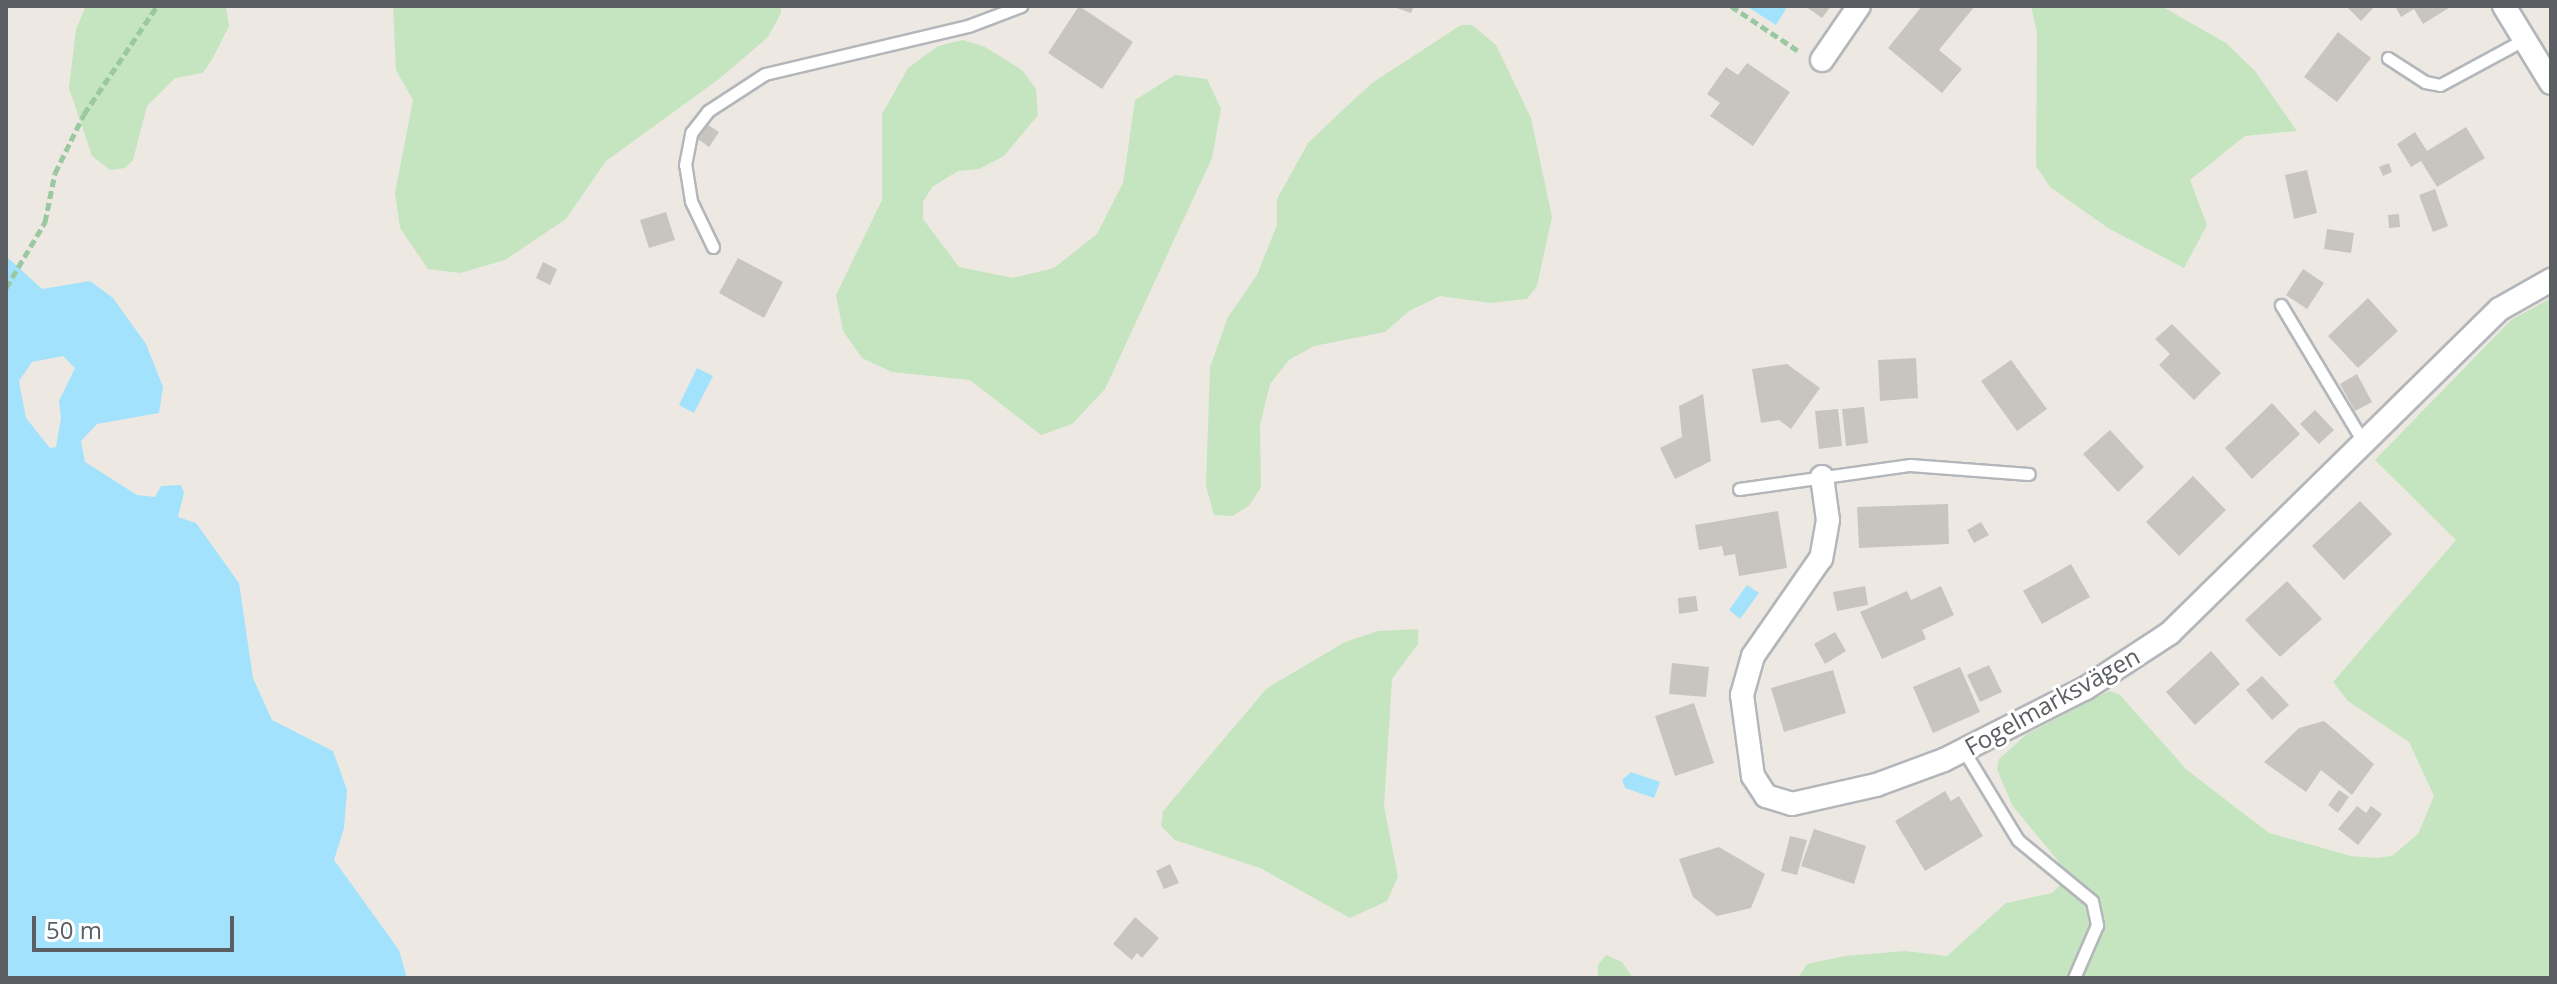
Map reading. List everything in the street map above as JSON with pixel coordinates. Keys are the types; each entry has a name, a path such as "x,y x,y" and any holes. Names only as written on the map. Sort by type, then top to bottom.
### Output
{"street":[{"path":"1822,60 1859,6"},
{"path":"2504,6 2551,83"},
{"name":"Fogelmarksvägen","path":"1822,477 1828,520 1821,558 1746,673 1741,720 1753,776 1766,796 1792,804 1913,774 1964,751 2086,688 2170,633 2365,445 2500,309 2551,280"}],"lane":[{"path":"713,247 691,201 685,165 691,133 708,111 765,74 968,26 1021,6"},
{"path":"2388,58 2425,82 2440,85 2525,39"},
{"path":"2281,305 2365,445"},
{"path":"1739,489 1910,465 2029,474"},
{"path":"1964,751 2018,840 2092,901 2097,925 2074,978"}],"path":[{"path":"6,288 45,222 55,173 84,114 157,6"},
{"path":"1731,6 1792,50 1822,60"}],"green space":[{"path":"86,6 226,6 229,26 213,58 203,73 175,78 147,106 133,160 125,168 110,170 92,156 69,88 76,29"},
{"path":"393,6 781,6 781,13 768,37 719,79 606,161 566,219 505,260 460,273 428,269 400,228 395,193 413,100 396,70"},
{"path":"2031,6 2161,6 2226,43 2255,71 2297,131 2245,136 2190,180 2207,225 2184,268 2108,228 2050,187 2036,166 2037,32"},
{"path":"1461,25 1472,25 1496,45 1531,118 1552,217 1537,286 1527,299 1490,303 1440,296 1409,311 1385,332 1314,346 1289,360 1270,384 1260,425 1261,487 1249,506 1232,516 1214,515 1206,486 1210,367 1228,317 1257,275 1277,225 1277,199 1308,143 1347,106 1372,83"},
{"path":"963,40 985,47 1022,70 1036,89 1038,115 1004,156 979,169 958,171 932,187 923,202 923,219 959,267 1013,278 1054,268 1097,234 1123,183 1135,100 1175,75 1207,79 1221,109 1212,158 1105,389 1072,424 1041,435 970,380 892,372 862,358 843,331 836,295 882,200 882,114 908,68 938,46"},
{"path":"2551,298 2551,978 1798,978 1807,964 1845,956 1905,951 1947,956 2006,903 2052,893 2059,886 2059,862 2012,805 1997,769 1999,759 2027,734 2109,691 2119,694 2187,770 2269,833 2351,856 2376,858 2392,856 2418,834 2434,796 2409,742 2348,701 2333,682 2456,540 2375,460 2511,320"},
{"path":"1418,629 1418,644 1392,679 1384,806 1398,877 1387,901 1350,918 1260,868 1175,840 1161,826 1163,811 1267,688 1345,642 1378,631"},
{"path":"1606,955 1622,962 1633,978 1598,978 1598,965"}],"water":[{"path":"1746,6 1782,6 1786,9 1776,25"},
{"path":"6,256 42,289 90,281 113,298 146,344 163,387 159,413 97,424 81,441 85,462 137,495 155,497 161,486 181,485 184,493 178,517 196,523 239,583 253,678 272,720 333,751 347,790 344,828 334,860 399,950 407,978 6,978","holes":["63,356 75,368 59,401 61,418 56,447 50,448 26,418 19,381 32,362"]},
{"path":"697,368 713,376 694,413 679,405"},
{"path":"1747,585 1759,593 1740,619 1729,610"},
{"path":"1631,772 1660,782 1654,798 1625,788 1622,780"}],"building":[{"path":"1079,6 1133,42 1102,89 1048,53"},
{"path":"1391,6 1414,6 1411,13"},
{"path":"1805,6 1831,6 1822,18"},
{"path":"1922,6 1975,6 1939,50 1962,69 1942,93 1888,48"},
{"path":"2346,6 2375,6 2361,21"},
{"path":"2395,6 2452,6 2423,24 2414,9 2401,17"},
{"path":"2338,32 2371,58 2337,102 2304,77"},
{"path":"1747,63 1790,92 1753,146 1710,116 1720,103 1707,94 1726,67 1738,75"},
{"path":"705,123 719,132 709,147 695,137"},
{"path":"2466,127 2485,158 2437,187 2421,161 2411,167 2397,144 2415,132 2427,151"},
{"path":"2389,163 2392,172 2383,176 2379,167"},
{"path":"2307,170 2317,213 2294,219 2285,175"},
{"path":"2435,189 2448,226 2433,232 2419,195"},
{"path":"666,212 675,240 649,248 640,220"},
{"path":"2399,214 2400,227 2389,228 2388,215"},
{"path":"2327,229 2354,233 2351,253 2324,249"},
{"path":"738,258 783,282 764,318 719,293"},
{"path":"543,262 557,269 550,285 536,278"},
{"path":"2303,269 2324,283 2307,309 2286,295"},
{"path":"2368,298 2398,331 2358,368 2328,336"},
{"path":"2172,324 2221,373 2194,400 2159,365 2170,354 2155,339"},
{"path":"1916,358 1918,398 1880,401 1878,360"},
{"path":"2011,360 2047,409 2017,431 1981,381"},
{"path":"1787,364 1820,388 1791,429 1779,420 1761,423 1752,369"},
{"path":"2357,374 2372,402 2355,411 2340,384"},
{"path":"1703,394 1711,461 1675,479 1660,448 1682,437 1679,406"},
{"path":"2272,403 2300,434 2252,479 2225,448"},
{"path":"1864,407 1868,443 1846,446 1842,409"},
{"path":"1838,409 1842,446 1819,449 1815,411"},
{"path":"2315,410 2334,430 2319,444 2300,424"},
{"path":"2110,430 2144,467 2118,492 2083,454"},
{"path":"2193,476 2226,510 2179,556 2146,522"},
{"path":"2360,501 2392,534 2344,580 2312,546"},
{"path":"1948,504 1949,544 1859,548 1857,507"},
{"path":"1778,511 1787,568 1739,576 1735,554 1724,556 1722,546 1699,550 1695,525"},
{"path":"1981,522 1989,535 1974,543 1967,530"},
{"path":"2071,564 2090,597 2042,624 2023,591"},
{"path":"2287,581 2322,619 2280,657 2245,620"},
{"path":"1865,586 1868,605 1837,611 1833,592"},
{"path":"1941,586 1954,615 1922,630 1926,639 1882,659 1860,612 1907,591 1911,600"},
{"path":"1696,596 1698,611 1679,614 1678,598"},
{"path":"1835,632 1846,651 1825,664 1814,644"},
{"path":"2211,651 2240,684 2195,725 2166,692"},
{"path":"1672,663 1709,667 1706,697 1669,694"},
{"path":"1989,665 2002,692 1980,702 1967,675"},
{"path":"1960,667 1980,712 1933,733 1913,687"},
{"path":"1833,670 1846,713 1784,732 1771,688"},
{"path":"2262,676 2289,705 2272,720 2246,690"},
{"path":"1694,703 1714,763 1675,776 1655,716"},
{"path":"2324,721 2374,764 2352,795 2321,770 2306,792 2264,762 2299,728"},
{"path":"2339,790 2349,797 2338,813 2328,805"},
{"path":"1945,791 1951,801 1959,796 1983,836 1925,871 1895,821"},
{"path":"2357,806 2366,813 2371,806 2382,814 2358,845 2338,829"},
{"path":"1814,829 1866,846 1854,884 1801,866"},
{"path":"1790,836 1807,840 1797,875 1781,871"},
{"path":"1719,847 1765,874 1751,908 1717,916 1693,897 1679,859"},
{"path":"1170,864 1179,883 1164,889 1156,871"},
{"path":"1135,917 1159,938 1142,958 1137,953 1132,960 1113,944"}]}
